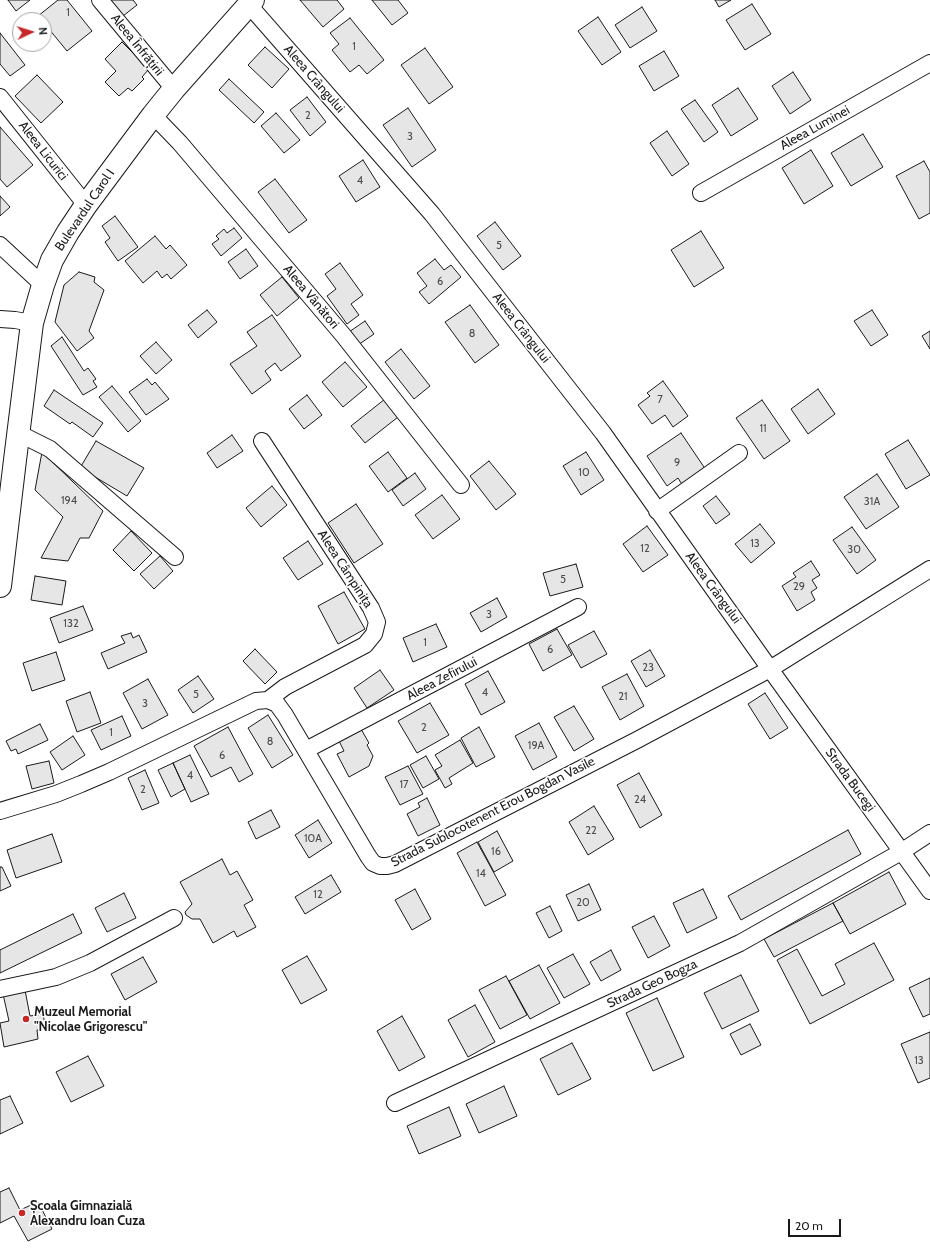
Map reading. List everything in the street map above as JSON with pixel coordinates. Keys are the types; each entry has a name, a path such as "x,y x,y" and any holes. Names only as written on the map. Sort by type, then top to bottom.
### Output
{"main road":[{"name":"Bulevardul Carol I","path":"0,586 7,465 18,433 32,323 52,260 86,205 174,89 251,2"}],"street":[{"name":"Aleea Înfrățirii","path":"100,0 174,89"},
{"name":"Aleea Crângului","path":"251,2 432,214 603,433 770,669"},
{"name":"Aleea Luminei","path":"701,193 930,64"},
{"name":"Aleea Licurici","path":"0,97 86,205"},
{"name":"Aleea Vânători","path":"154,115 180,143 343,334 461,485"},
{"path":"0,245 43,285"},
{"path":"0,319 32,323"},
{"path":"18,433 50,449 175,557"},
{"name":"Aleea Câmpinița","path":"262,441 371,608 377,622 374,634 365,645 285,687 268,700"},
{"path":"657,511 739,453"},
{"name":"Strada Sublocotenent Erou Bogdan Vasile","path":"268,700 277,704 285,715 373,863 380,866 388,866 395,864 630,743 770,669 930,569"},
{"name":"Aleea Zefirului","path":"306,750 578,607"},
{"name":"Strada Bucegi","path":"770,669 930,891"},
{"path":"0,811 56,794 81,784 256,701 268,700"},
{"name":"Strada Geo Bogza","path":"395,1104 740,943 901,852 930,833"},
{"path":"0,989 56,977 83,966 174,918"}],"building":[{"path":"8,0 30,0 16,11"},
{"path":"58,0 67,0 92,31 67,51 52,33 52,12 43,12"},
{"path":"133,0 137,5 123,16 110,1"},
{"path":"300,0 337,0 344,9 323,27"},
{"path":"372,0 398,0 408,13 392,25"},
{"path":"715,0 731,0 719,7"},
{"path":"752,4 771,34 745,50 726,20"},
{"path":"642,7 657,31 630,48 615,25"},
{"path":"598,17 621,52 602,65 578,31"},
{"path":"350,18 384,60 367,74 359,65 350,72 332,50 339,44 330,33"},
{"path":"0,33 12,48 12,52 15,52 25,65 10,76 0,64"},
{"path":"122,42 149,69 142,77 144,79 132,91 128,88 119,96 105,82 116,71 105,59"},
{"path":"265,47 289,69 272,88 248,65"},
{"path":"425,48 453,87 429,104 401,65"},
{"path":"664,51 679,76 654,91 639,66"},
{"path":"793,72 811,100 790,114 772,86"},
{"path":"37,75 63,102 41,123 15,96"},
{"path":"229,79 264,112 254,123 219,90"},
{"path":"738,88 758,119 731,136 712,105"},
{"path":"307,97 326,122 310,136 290,110"},
{"path":"695,100 718,132 704,142 681,109"},
{"path":"408,108 436,150 412,167 383,125"},
{"path":"276,113 300,140 284,153 261,126"},
{"path":"0,127 33,165 7,187 0,179"},
{"path":"667,131 689,164 672,176 650,143"},
{"path":"863,134 883,167 851,186 831,153"},
{"path":"811,150 833,186 804,204 782,168"},
{"path":"363,160 380,187 356,202 339,176"},
{"path":"924,161 930,172 930,213 919,219 896,176"},
{"path":"275,179 307,220 289,233 258,192"},
{"path":"0,196 10,207 0,216"},
{"path":"115,216 138,247 118,261 105,242 110,238 102,226"},
{"path":"495,222 521,256 503,270 477,236"},
{"path":"234,228 242,238 221,256 212,244 219,239 216,236 224,229 227,233"},
{"path":"701,231 724,268 694,287 671,250"},
{"path":"155,236 166,249 170,245 187,265 171,279 167,274 162,278 157,271 143,283 125,261"},
{"path":"246,249 258,266 240,279 228,262"},
{"path":"435,259 444,270 451,265 461,277 429,304 419,292 427,286 417,273"},
{"path":"340,263 363,295 351,304 359,315 347,324 327,296 336,289 325,274"},
{"path":"79,272 95,277 94,282 104,290 89,331 94,338 77,351 55,322 64,285"},
{"path":"282,277 299,298 277,316 260,295"},
{"path":"470,305 499,345 475,363 445,322"},
{"path":"207,310 217,322 198,338 188,325"},
{"path":"872,310 888,335 871,346 854,321"},
{"path":"272,315 301,356 281,371 275,363 265,371 271,380 252,394 230,364 257,346 247,332"},
{"path":"365,321 374,334 355,347 346,334"},
{"path":"930,331 930,349 922,336"},
{"path":"62,337 84,371 88,368 96,379 93,381 97,387 83,395 51,346"},
{"path":"156,342 172,360 156,374 140,356"},
{"path":"401,349 430,386 414,399 385,362"},
{"path":"345,362 367,387 343,407 322,382"},
{"path":"147,379 152,385 155,382 169,399 146,415 129,392"},
{"path":"663,381 688,416 673,427 665,415 652,424 638,405 650,396 647,393"},
{"path":"112,386 141,421 128,432 99,397"},
{"path":"818,389 835,414 808,434 791,409"},
{"path":"54,390 103,423 93,437 72,422 70,424 44,406"},
{"path":"307,395 322,415 304,429 289,409"},
{"path":"385,399 398,417 365,443 351,426"},
{"path":"762,400 790,441 764,459 736,418"},
{"path":"681,433 706,470 683,486 678,478 667,486 647,456"},
{"path":"232,435 243,451 217,468 207,453"},
{"path":"908,440 930,475 906,489 885,454"},
{"path":"96,441 144,468 127,496 80,468"},
{"path":"42,452 103,511 89,538 80,538 68,561 41,558 63,517 35,490"},
{"path":"388,452 407,478 388,492 369,466"},
{"path":"586,452 604,480 581,495 563,466"},
{"path":"489,461 516,494 496,510 470,476"},
{"path":"415,473 426,489 403,506 392,490"},
{"path":"877,474 899,507 866,529 844,497"},
{"path":"272,486 287,505 261,527 246,508"},
{"path":"442,495 460,519 433,539 415,515"},
{"path":"716,496 730,514 716,524 703,506"},
{"path":"356,504 383,544 354,563 328,523"},
{"path":"760,524 775,543 751,563 735,544"},
{"path":"647,526 668,555 643,572 623,544"},
{"path":"852,527 876,560 857,574 833,540"},
{"path":"131,531 152,553 134,571 113,550"},
{"path":"308,541 323,564 298,580 283,558"},
{"path":"160,556 173,571 154,589 140,574"},
{"path":"811,561 820,575 812,580 817,588 811,592 815,600 797,611 782,586 796,577 793,573"},
{"path":"576,564 583,587 550,596 543,573"},
{"path":"35,576 66,581 62,605 31,600"},
{"path":"344,592 365,629 338,644 318,606"},
{"path":"497,598 507,617 481,632 470,613"},
{"path":"83,606 93,630 59,643 50,618"},
{"path":"436,624 447,647 413,662 403,638"},
{"path":"557,629 572,655 543,671 529,644"},
{"path":"594,631 607,654 581,668 568,645"},
{"path":"131,633 133,638 139,635 147,652 108,669 101,653 125,643 121,636"},
{"path":"255,649 277,672 265,684 243,661"},
{"path":"650,650 665,676 646,687 631,661"},
{"path":"56,652 65,680 32,691 23,663"},
{"path":"380,670 394,690 367,708 354,688"},
{"path":"488,671 505,702 481,715 465,684"},
{"path":"627,674 644,706 620,720 602,687"},
{"path":"198,676 214,699 193,713 178,690"},
{"path":"148,679 168,715 142,729 123,693"},
{"path":"90,692 101,723 77,732 66,701"},
{"path":"765,693 788,728 770,739 748,704"},
{"path":"430,703 449,735 417,753 398,721"},
{"path":"574,706 594,739 574,751 554,717"},
{"path":"268,715 293,755 272,768 248,728"},
{"path":"122,716 131,736 101,750 91,730"},
{"path":"539,723 557,757 533,770 515,736"},
{"path":"40,724 48,740 18,754 16,749 11,751 6,741"},
{"path":"228,727 253,774 239,782 231,767 211,777 194,746"},
{"path":"479,727 495,757 476,767 461,738"},
{"path":"361,729 369,743 367,745 373,756 369,766 349,777 337,754 344,751 339,741"},
{"path":"73,736 85,755 62,770 50,752"},
{"path":"460,740 473,763 449,778 452,784 445,788 435,770 442,766 435,755"},
{"path":"190,755 209,794 191,802 173,763"},
{"path":"426,756 439,779 423,788 410,765"},
{"path":"49,761 54,783 32,789 26,766"},
{"path":"173,763 185,789 171,797 158,770"},
{"path":"408,766 423,794 400,805 385,777"},
{"path":"145,770 159,803 142,810 128,778"},
{"path":"639,773 662,815 640,828 617,785"},
{"path":"427,798 440,825 418,836 407,814 420,807 418,803"},
{"path":"594,806 614,839 588,855 569,822"},
{"path":"271,810 280,827 256,839 248,822"},
{"path":"318,820 332,843 309,858 295,835"},
{"path":"848,830 861,854 741,920 728,896"},
{"path":"497,831 513,861 494,872 478,842"},
{"path":"52,834 62,862 16,878 7,850"},
{"path":"477,842 506,895 485,906 457,853"},
{"path":"222,859 230,875 237,871 253,900 244,905 256,927 237,937 234,931 213,943 200,919 192,919 186,915 185,912 192,904 180,882"},
{"path":"0,867 2,867 11,886 0,891"},
{"path":"889,872 906,904 850,934 833,903"},
{"path":"331,875 341,892 305,914 295,897"},
{"path":"589,884 601,910 578,921 566,895"},
{"path":"415,889 431,919 412,930 395,900"},
{"path":"703,889 717,918 687,933 673,903"},
{"path":"124,893 136,918 107,932 95,908"},
{"path":"833,903 843,921 774,957 764,939"},
{"path":"550,906 562,931 549,938 536,913"},
{"path":"73,914 82,933 0,973 0,950"},
{"path":"654,916 670,946 648,958 632,927"},
{"path":"874,943 894,980 810,1024 777,960 797,949 822,996 845,984 835,964"},
{"path":"611,950 621,970 601,981 590,962"},
{"path":"573,954 590,984 564,998 547,968"},
{"path":"307,956 327,990 301,1004 282,970"},
{"path":"143,957 157,982 125,1000 111,974"},
{"path":"539,965 560,1003 530,1019 509,981"},
{"path":"741,975 759,1011 722,1029 704,993"},
{"path":"506,976 527,1015 500,1029 479,990"},
{"path":"930,978 930,1014 923,1017 909,988"},
{"name":"Muzeul Memorial \"Nicolae Grigorescu\"","path":"25,990 30,1016 43,1014 46,1029 37,1030 38,1039 4,1047 0,1023 9,1021 3,994"},
{"path":"657,998 684,1057 653,1071 626,1013"},
{"path":"475,1005 495,1042 468,1057 448,1020"},
{"path":"402,1016 425,1057 399,1071 377,1031"},
{"path":"750,1024 761,1045 741,1055 730,1034"},
{"path":"930,1032 930,1078 918,1083 901,1044"},
{"path":"572,1043 591,1079 558,1095 540,1059"},
{"path":"88,1056 104,1086 71,1102 56,1072"},
{"path":"504,1086 517,1116 479,1133 466,1104"},
{"path":"10,1096 23,1123 0,1134 0,1100"},
{"path":"449,1107 461,1136 419,1154 407,1126"},
{"name":"Școala Gimnazială Alexandru Ioan Cuza","path":"9,1188 20,1210 38,1202 52,1229 28,1241 14,1216 0,1223 0,1192"}],"place":[{"name":"Muzeul Memorial \"Nicolae Grigorescu\"","path":"26,1019"},
{"name":"Școala Gimnazială Alexandru Ioan Cuza","path":"22,1213"}]}
